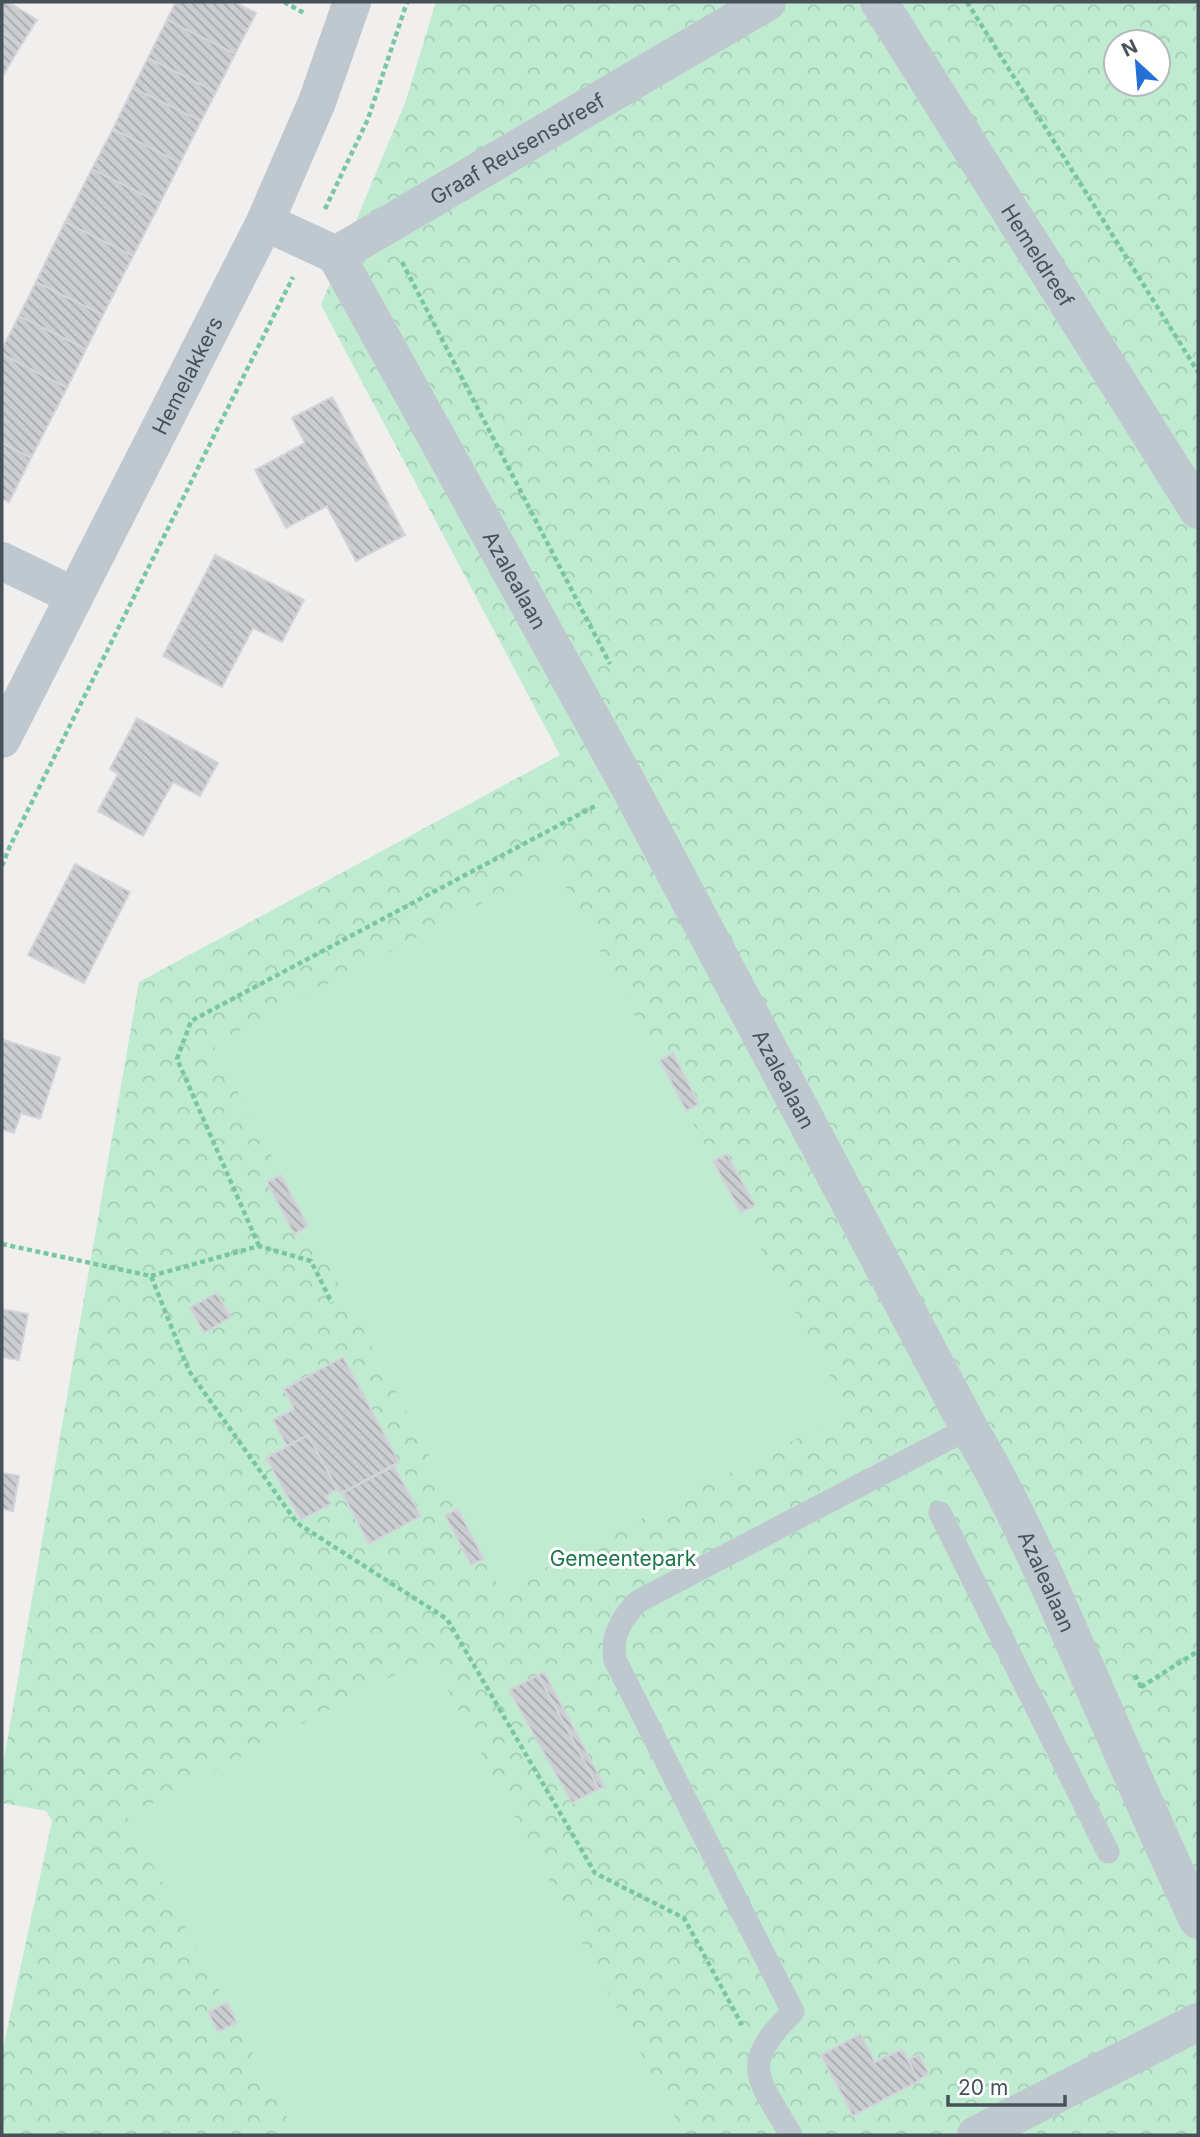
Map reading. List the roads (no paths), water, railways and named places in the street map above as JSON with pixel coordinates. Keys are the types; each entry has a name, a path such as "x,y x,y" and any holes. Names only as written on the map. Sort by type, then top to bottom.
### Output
{"street":[{"name":"Hemelakkers","path":"2,739 265,222 317,102 352,2"},
{"name":"Graaf Reusensdreef","path":"322,249 766,2"},
{"name":"Hemeldreef","path":"879,2 1198,510"},
{"path":"265,222 322,249"},
{"name":"Azalealaan","path":"322,249 630,788 969,1428 995,1471 1055,1597 1155,1830 1198,1920"},
{"path":"2,561 74,596"},
{"path":"976,2135 1198,2022"}],"lane":[{"path":"791,2135 761,2083 757,2064 773,2032 793,2012 615,1660 613,1646 617,1628 637,1602 969,1428"},
{"path":"940,1513 1108,1852"}],"park label":[{"name":"Gemeentepark","path":"623,1558"}]}
